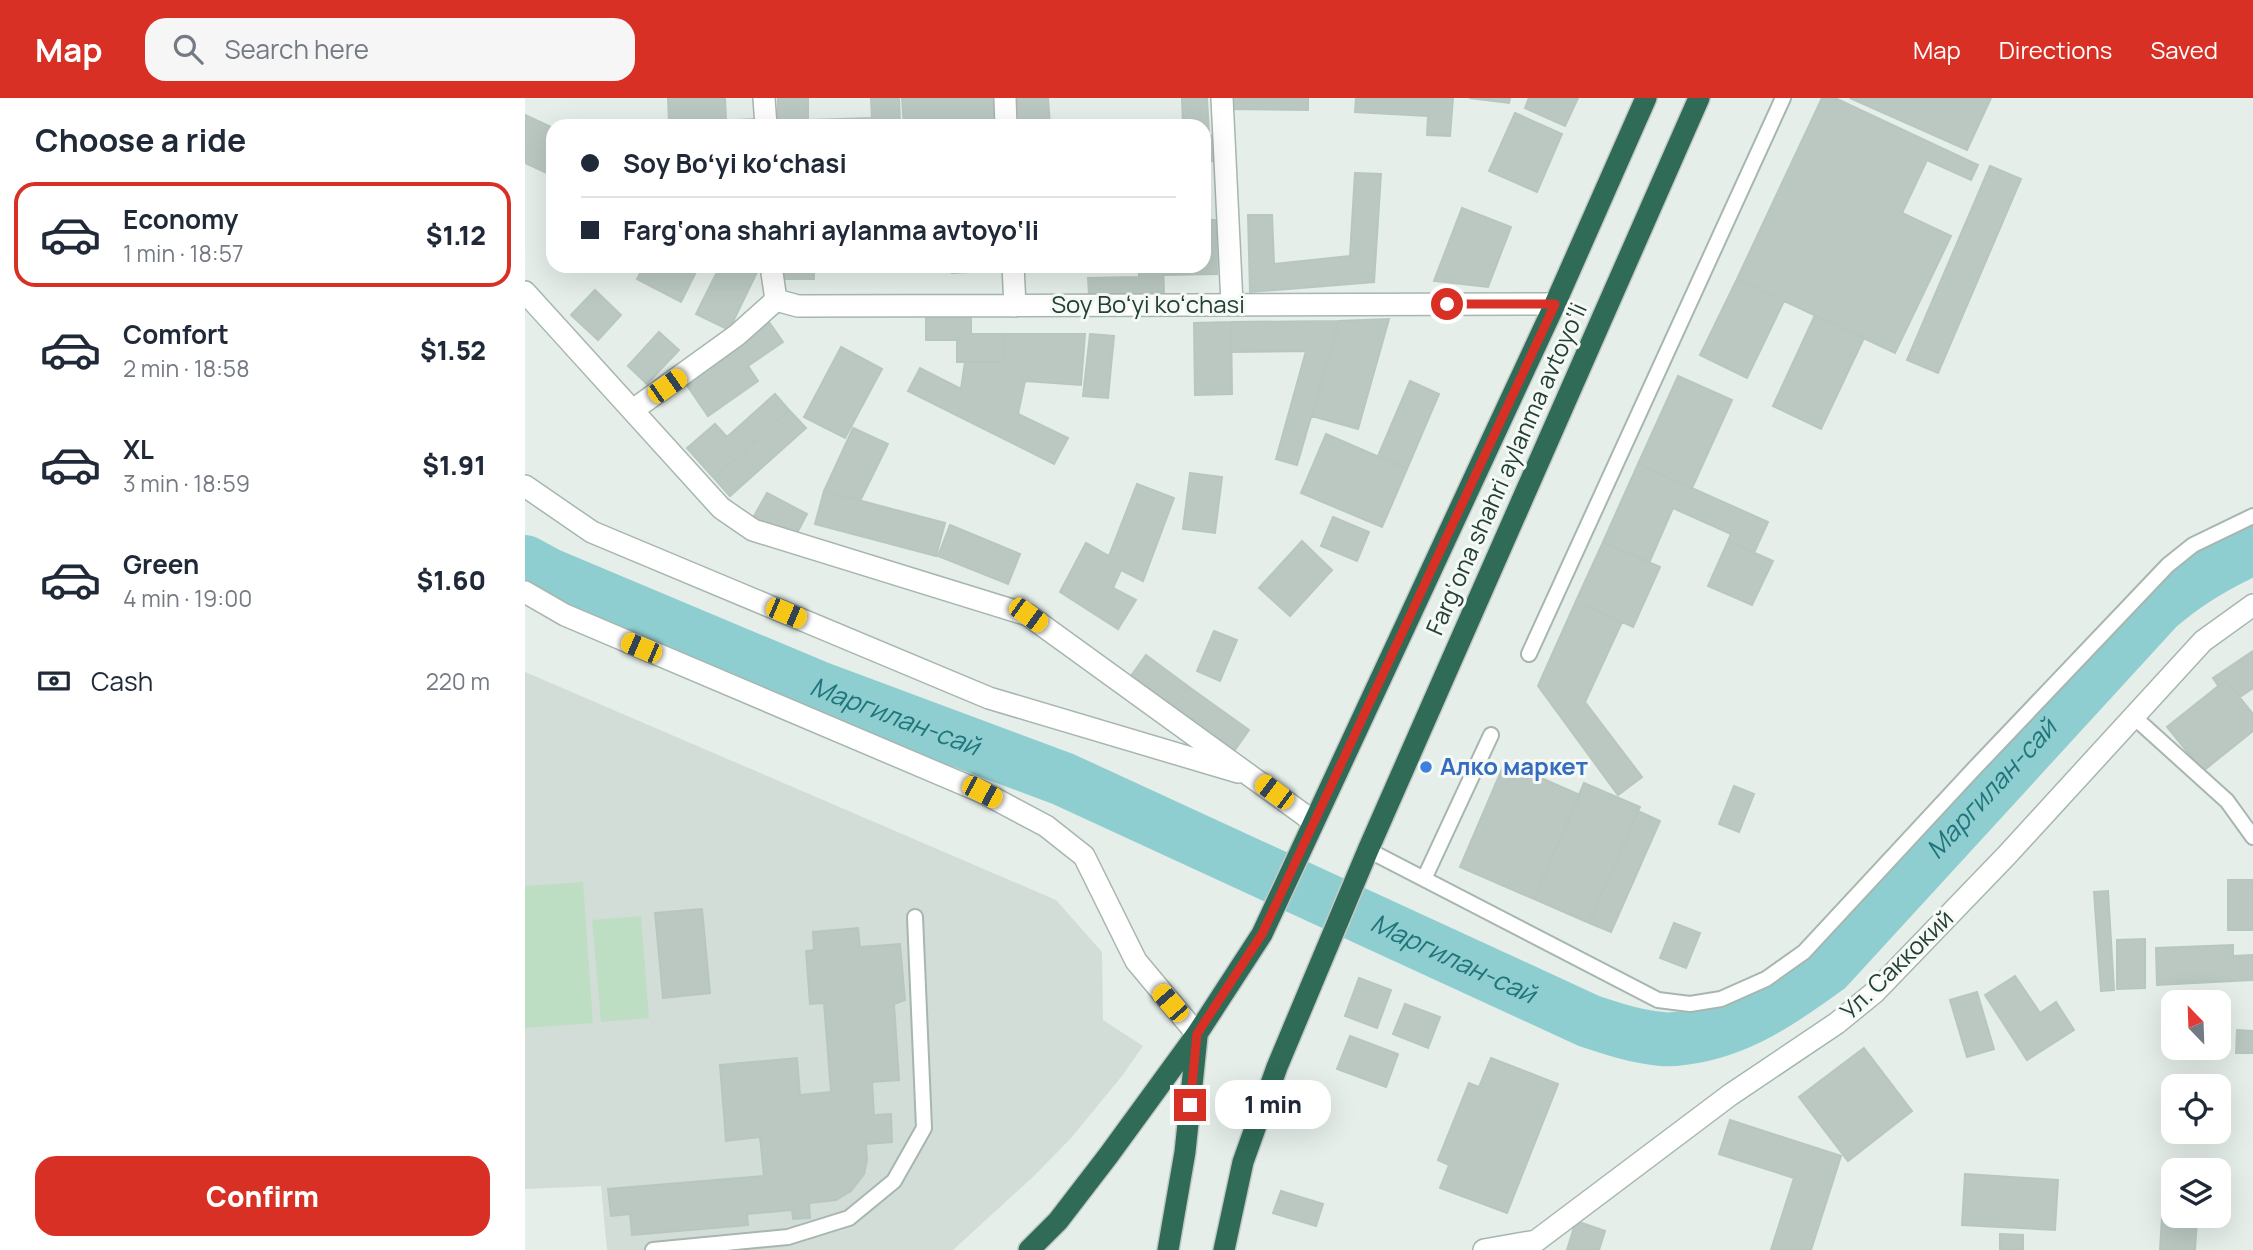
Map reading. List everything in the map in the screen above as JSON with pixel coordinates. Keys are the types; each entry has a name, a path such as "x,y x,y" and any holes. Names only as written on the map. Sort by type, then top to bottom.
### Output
{"highway":[{"name":"Farg‘ona shahri aylanma avtoyo‘li","path":"1029,1250 1066,1210 1197,1034 1262,934 1555,304 1646,98"},
{"name":"Farg‘ona shahri aylanma avtoyo‘li","path":"1224,1250 1243,1163 1277,1067 1366,856 1699,98"},
{"path":"1168,1250 1185,1152 1197,1034"}],"street":[{"path":"764,98 766,119"},
{"path":"1005,98 1006,119"},
{"path":"1222,98 1232,304"},
{"path":"633,410 737,335 776,300 772,273"},
{"path":"1013,273 1015,306"},
{"path":"525,292 721,508 753,530 1028,615 1314,822"},
{"name":"Soy Boʻyi koʻchasi","path":"776,300 798,306 1555,304"},
{"path":"525,486 591,532 989,698 1254,777"},
{"path":"525,592 565,615 982,792 1046,826 1084,856 1136,961 1197,1034"},
{"name":"Ул. Саккокий","path":"1484,1250 1536,1241 1730,1095 1837,1023 1875,992 2007,855 2203,641 2253,605"}],"lane":[{"path":"1529,654 1783,98"},
{"path":"1366,856 1424,879 1658,1000 1690,1004 1721,999 1766,979 1804,952 2168,565 2193,545 2253,516"},
{"path":"2134,717 2227,801 2253,837"},
{"path":"1424,879 1491,735"},
{"path":"653,1250 788,1237 849,1218 894,1181 924,1128 915,917"}],"shaded area":[{"path":"525,672 1056,900 1102,952 1103,1020 1143,1046 1071,1138 953,1250 607,1250 601,1186 525,1189"}],"green space":[{"path":"583,882 593,1023 525,1028 525,886"},
{"path":"641,916 649,1018 601,1022 592,920"}],"building":[{"path":"668,98 725,98 726,119 669,119"},
{"path":"778,98 808,98 808,119 778,119"},
{"path":"871,98 899,98 900,119 840,119 872,118"},
{"path":"902,98 993,98 994,119 904,119"},
{"path":"1014,98 1048,98 1050,119 1016,119"},
{"path":"1182,98 1207,98 1208,119 1183,119"},
{"path":"1227,98 1308,98 1308,110 1227,109"},
{"path":"1356,98 1453,98 1450,136 1427,135 1428,116 1355,112"},
{"path":"1469,98 1510,98 1509,103"},
{"path":"1529,98 1578,98 1565,126 1525,108"},
{"path":"1822,98 1835,98 1978,165 1971,180 1927,160 1902,213 1951,236 1895,353 1737,279"},
{"path":"1850,98 1991,98 1967,150"},
{"path":"1515,113 1562,134 1537,192 1489,171"},
{"path":"525,115 546,125 546,173 525,163"},
{"path":"1211,135 1214,135 1215,161 1211,161"},
{"path":"1990,166 2021,179 1938,373 1907,360"},
{"path":"1355,173 1381,174 1374,282 1250,292 1248,215 1272,215 1274,264 1350,256"},
{"path":"1462,208 1511,227 1488,287 1434,281"},
{"path":"1211,220 1216,220 1217,274 1164,275 1211,273"},
{"path":"640,273 696,273 681,302 637,279"},
{"path":"716,273 757,273 729,330 696,314"},
{"path":"784,273 814,273 814,279 784,279"},
{"path":"1139,273 1163,273 1164,292 1089,294 1088,278 1139,277"},
{"path":"1737,279 1784,301 1747,378 1700,355"},
{"path":"595,290 621,315 598,340 571,315"},
{"path":"1815,315 1864,338 1821,429 1773,406"},
{"path":"926,316 971,316 971,334 1004,334 1004,362 957,362 957,340 926,340"},
{"path":"1389,319 1358,429 1312,416 1339,321"},
{"path":"1339,321 1297,465 1276,459 1306,351 1232,352 1231,322"},
{"path":"769,322 783,342 748,366 758,381 708,416 684,381"},
{"path":"1231,322 1232,394 1195,395 1194,323"},
{"path":"659,332 679,350 647,384 628,366"},
{"path":"1004,334 1085,334 1081,385 1025,381 1004,362"},
{"path":"1090,334 1114,336 1108,398 1083,396"},
{"path":"841,347 882,369 845,438 804,417"},
{"path":"965,362 1004,362 1025,381 1018,414 1068,438 1054,464 908,391 920,368 961,389"},
{"path":"1678,376 1732,400 1692,488 1638,464"},
{"path":"1410,381 1439,394 1407,469 1378,456"},
{"path":"775,394 789,410 714,478 687,448 715,424 727,437"},
{"path":"789,410 806,428 730,496 714,478"},
{"path":"853,428 888,444 860,501 824,491"},
{"path":"1326,434 1407,469 1382,527 1301,493"},
{"path":"1638,464 1768,522 1754,553 1728,541 1731,534 1673,508 1649,563 1603,542"},
{"path":"1190,473 1222,477 1215,533 1183,529"},
{"path":"1137,484 1174,498 1143,581 1121,570 1113,588 1136,600 1118,629 1060,592 1086,543 1109,556"},
{"path":"824,491 945,523 936,556 815,524"},
{"path":"767,493 807,514 795,537 754,516"},
{"path":"1333,517 1369,532 1357,561 1321,546"},
{"path":"950,525 1020,554 1008,584 938,556"},
{"path":"1302,541 1332,570 1290,616 1259,588"},
{"path":"1728,541 1773,561 1752,605 1708,586"},
{"path":"1603,542 1660,567 1633,627 1576,601"},
{"path":"1576,601 1622,622 1585,702 1642,777 1618,795 1538,686"},
{"path":"1214,631 1237,640 1220,681 1197,671"},
{"path":"2253,651 2253,688 2240,697 2226,680 2219,687 2213,678"},
{"path":"1146,655 1189,687 1174,707 1131,676"},
{"path":"2226,680 2253,714 2253,731 2203,771 2167,727"},
{"path":"1189,687 1249,730 1234,751 1174,707"},
{"path":"1505,762 1580,795 1534,899 1460,867"},
{"path":"1584,783 1640,807 1589,923 1534,899"},
{"path":"1734,786 1754,794 1739,832 1719,824"},
{"path":"1638,811 1660,821 1611,932 1589,923"},
{"path":"2228,880 2253,880 2253,930 2228,930"},
{"path":"2108,891 2114,990 2101,991 2094,892"},
{"path":"702,909 710,993 663,998 655,913"},
{"path":"1674,923 1700,933 1686,968 1660,958"},
{"path":"858,928 860,947 900,944 905,1000 894,1004 899,1080 872,1082 874,1115 891,1114 892,1142 866,1144 864,1174 851,1191 836,1200 809,1203 810,1218 793,1219 792,1210 747,1214 748,1225 632,1235 630,1214 611,1216 608,1189 764,1176 760,1137 726,1141 720,1065 797,1058 800,1095 831,1092 824,1003 810,1004 806,951 814,950 813,932"},
{"path":"2145,939 2145,988 2117,989 2117,940"},
{"path":"2233,945 2233,956 2253,955 2253,980 2157,985 2156,948"},
{"path":"2015,976 2040,1013 2056,1002 2074,1030 2027,1060 1985,995"},
{"path":"1359,978 1391,990 1377,1028 1345,1016"},
{"path":"1977,992 1994,1049 1967,1057 1950,1000"},
{"path":"1405,1004 1440,1017 1428,1048 1393,1034"},
{"path":"2237,1030 2253,1031 2253,1053 2236,1053"},
{"path":"1350,1036 1398,1054 1386,1087 1337,1069"},
{"path":"1864,1048 1912,1111 1848,1161 1799,1097"},
{"path":"1491,1058 1558,1084 1507,1213 1440,1188 1449,1165 1438,1160 1469,1083 1479,1087"},
{"path":"1730,1120 1841,1156 1811,1250 1771,1250 1794,1178 1719,1154"},
{"path":"1965,1174 2058,1180 2055,1230 1962,1225"},
{"path":"1281,1191 1323,1204 1316,1226 1273,1213"},
{"path":"1576,1221 1605,1231 1599,1250 1567,1250"},
{"path":"2161,1228 2196,1228 2195,1250 2160,1250"},
{"path":"2000,1234 2023,1235 2023,1250 2000,1250"}],"waterway":[{"name":"Маргилан-сай","path":"525,562 549,575 816,687 1063,779 1589,1021 1634,1035 1670,1039 1703,1034 1742,1021 1777,1002 1827,968 2157,608 2202,574 2253,548"}],"place":[{"name":"Алко маркет","path":"1426,767"}],"route":[{"path":"1190,1105 1197,1034 1262,934 1555,304 1447,304"}]}
